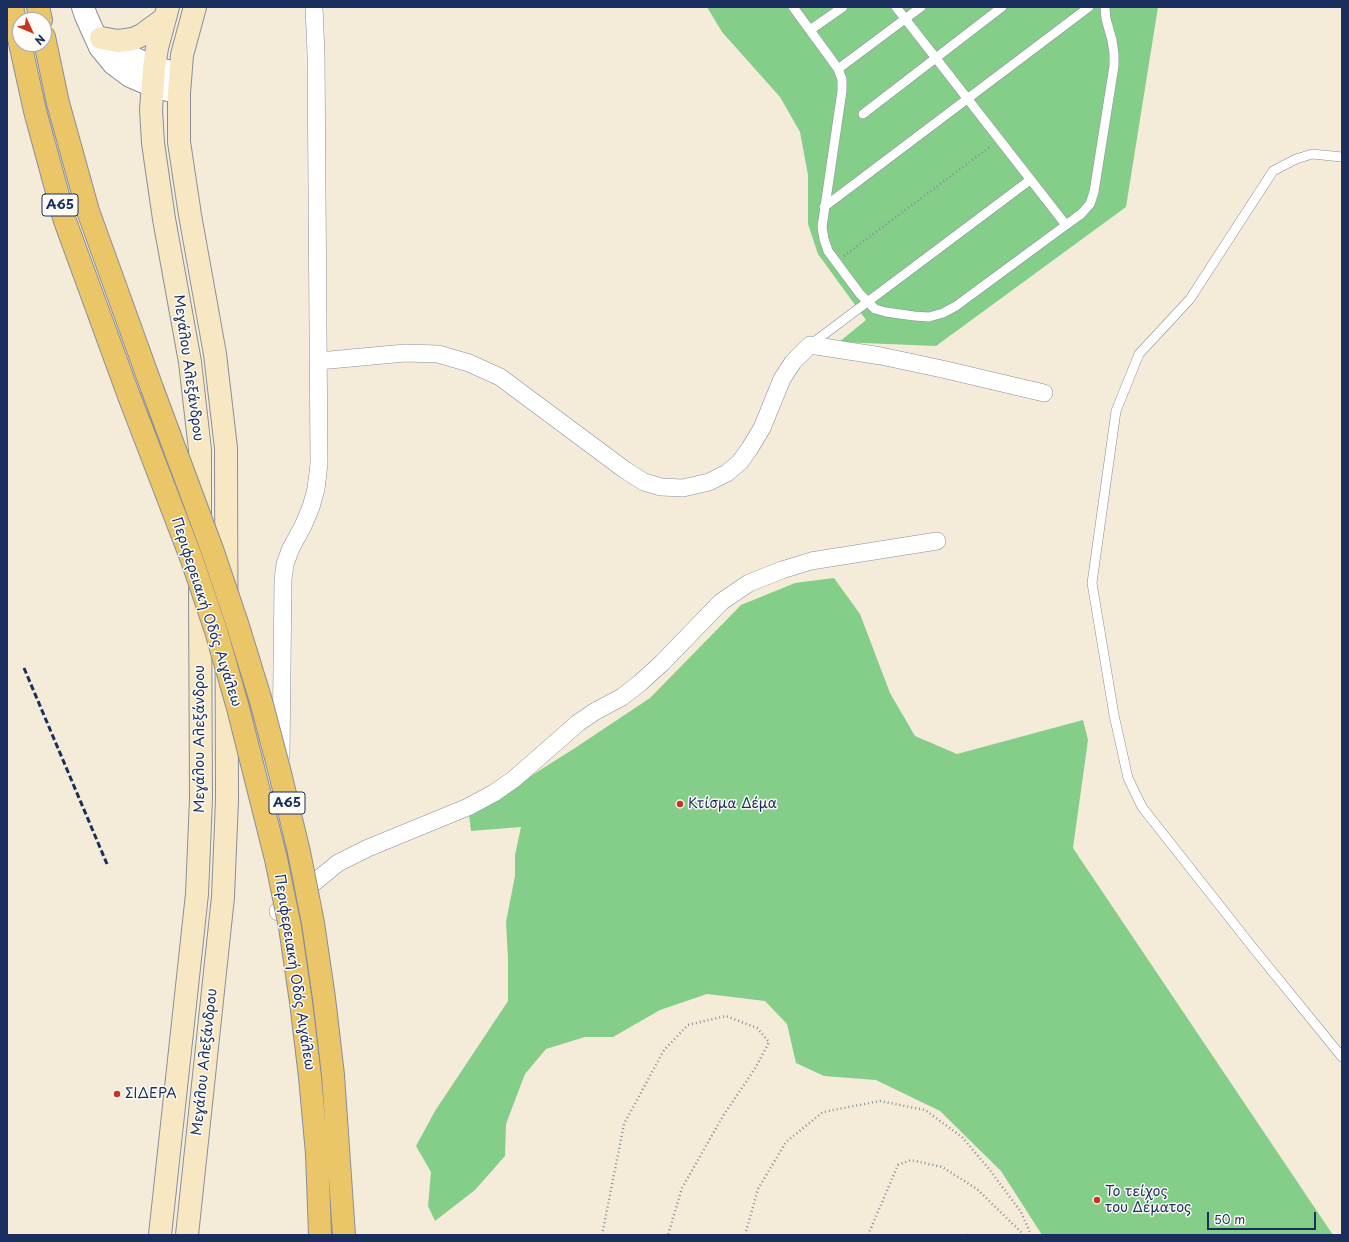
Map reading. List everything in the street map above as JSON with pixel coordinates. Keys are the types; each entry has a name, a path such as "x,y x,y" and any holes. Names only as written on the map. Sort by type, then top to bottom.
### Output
{"highway":[{"name":"Περιφερειακή Οδός Αιγάλεω","path":"12,7 34,111 65,221 129,396 192,560 216,631 238,708 276,859 291,935 310,1077 317,1154 320,1235"},
{"name":"Περιφερειακή Οδός Αιγάλεω","path":"47,52 58,103 88,211 213,552 263,708 280,773 299,852 324,998 333,1075 344,1235"}],"main road":[{"name":"Μεγάλου Αλεξάνδρου","path":"187,1235 223,889 227,800 226,456 215,354 190,215 179,142 182,55 195,7"},
{"path":"97,33 118,41 134,39 142,35 166,13"},
{"name":"Μεγάλου Αλεξάνδρου","path":"160,1235 197,886 201,799 200,450 190,362 164,219 153,143 153,77 157,48 166,13"}],"street":[{"path":"83,7 97,33 153,77 180,83"},
{"path":"314,7 316,54 319,464 316,489 311,507 289,553 285,564 283,580 278,912 338,863 368,848 468,807 494,793 535,761 578,723 594,712 622,697 640,683 662,663 721,602 749,583 782,570 811,561 937,541"},
{"path":"319,361 405,353 438,354 469,363 500,377 625,470 644,482 661,487 683,488 709,482 727,473 740,462 762,428 782,379 793,362 810,345 881,356 1044,393"}],"lane":[{"path":"793,7 838,69 842,79 842,91 822,227 828,251 867,302 875,309 886,312 929,317 943,313 956,306 1081,214 1090,204 1094,192 1114,66 1113,47 1106,19 1105,7"},
{"path":"810,30 843,7"},
{"path":"896,7 998,140 1066,225"},
{"path":"838,69 921,7"},
{"path":"863,114 1002,7"},
{"path":"824,207 1089,7"},
{"path":"1342,157 1312,154 1273,171 1190,299 1139,354 1116,411 1092,583 1114,715 1128,778 1142,807 1254,949 1342,1057"},
{"path":"810,345 1030,180"}],"path":[{"path":"836,262 998,140"},
{"path":"602,1235 624,1124 664,1050 688,1025 726,1016 757,1028 769,1042 756,1067 723,1116 682,1188 668,1235"},
{"path":"744,1235 758,1189 786,1142 824,1112 880,1101 925,1110 962,1137 989,1169 1021,1212 1031,1235"},
{"path":"868,1235 898,1165 911,1160 942,1167 977,1189 1024,1235"}],"green space":[{"path":"707,7 1158,7 1126,207 936,346 839,342 866,320 818,254 808,224 808,175 800,132 780,97 722,32"},
{"path":"834,578 860,614 890,693 915,736 957,754 1083,720 1088,740 1073,848 1333,1235 1042,1235 1001,1171 940,1111 876,1080 824,1076 796,1063 787,1024 765,1001 707,994 660,1010 613,1037 585,1037 546,1049 525,1074 506,1124 505,1156 475,1190 435,1221 428,1206 431,1172 416,1146 435,1111 508,1001 506,922 515,876 515,855 521,827 471,831 469,815 575,748 650,698 741,605 795,583"}],"railway":[{"path":"24,668 107,864"}],"place":[{"name":"Κτίσμα Δέμα","path":"680,804"},
{"name":"ΣΙΔΕΡΑ","path":"117,1094"},
{"name":"Το τείχος του Δέματος","path":"1097,1200"}]}
